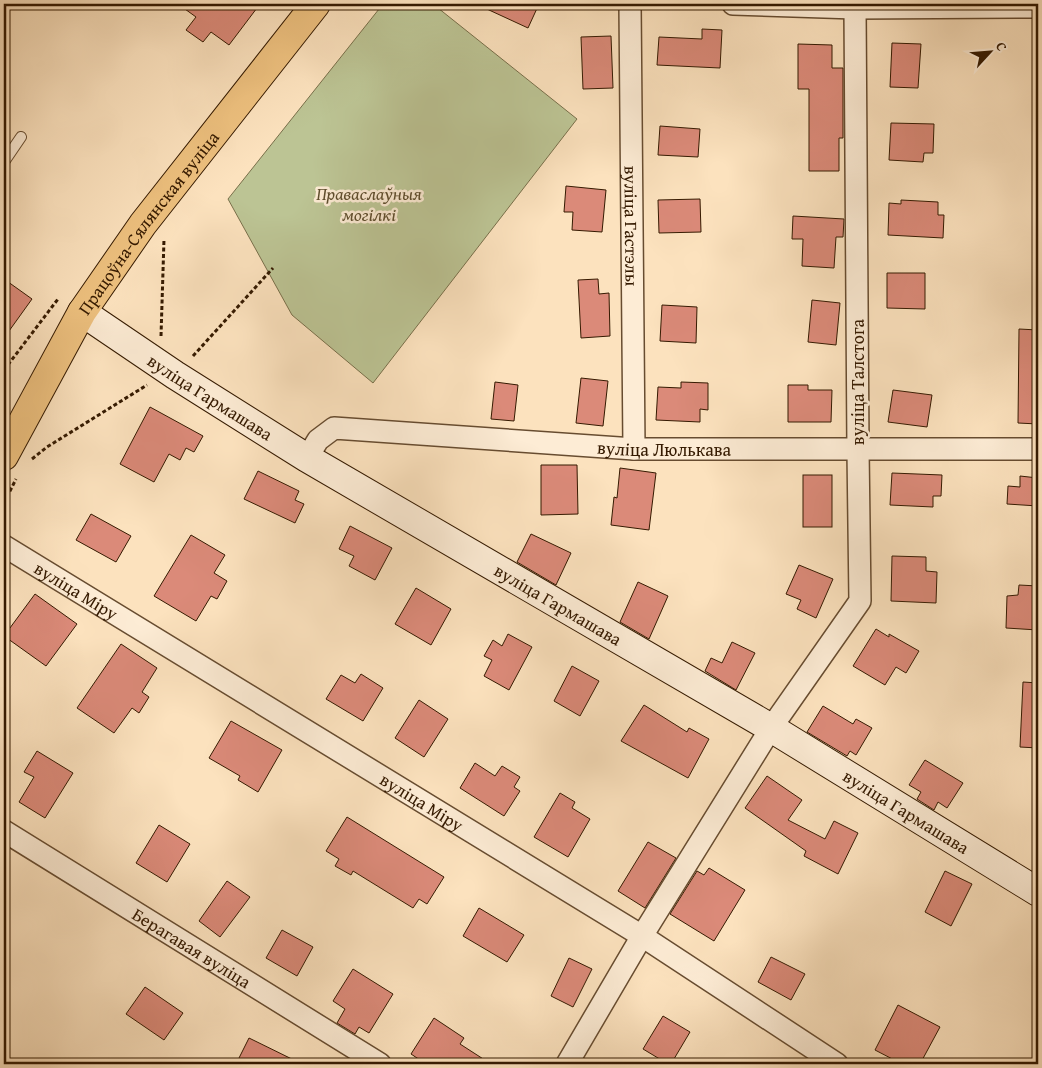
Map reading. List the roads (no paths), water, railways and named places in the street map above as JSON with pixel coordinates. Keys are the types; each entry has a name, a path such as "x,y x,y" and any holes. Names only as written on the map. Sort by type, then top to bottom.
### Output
{"main road":[{"name":"Працоўна-Сялянская вуліца","path":"4,456 82,312 144,224 316,4"},
{"name":"вуліца Гармашава","path":"82,312 176,375 307,458 771,728 1038,892"}],"street":[{"name":"вуліца Гастэлы","path":"630,4 634,449"},
{"path":"732,4 855,8 1038,7"},
{"name":"вуліца Талстога","path":"567,1064 642,936 771,728 860,600 855,8"},
{"name":"вуліца Люлькава","path":"307,458 318,440 334,428 634,449 1038,449"},
{"name":"вуліца Міру","path":"4,546 642,936 837,1064"},
{"name":"Берагавая вуліца","path":"4,831 380,1064"}],"lane":[{"path":"4,162 21,136"}],"park label":[{"name":"Праваслаўныя могілкі","path":"369,203"}]}
